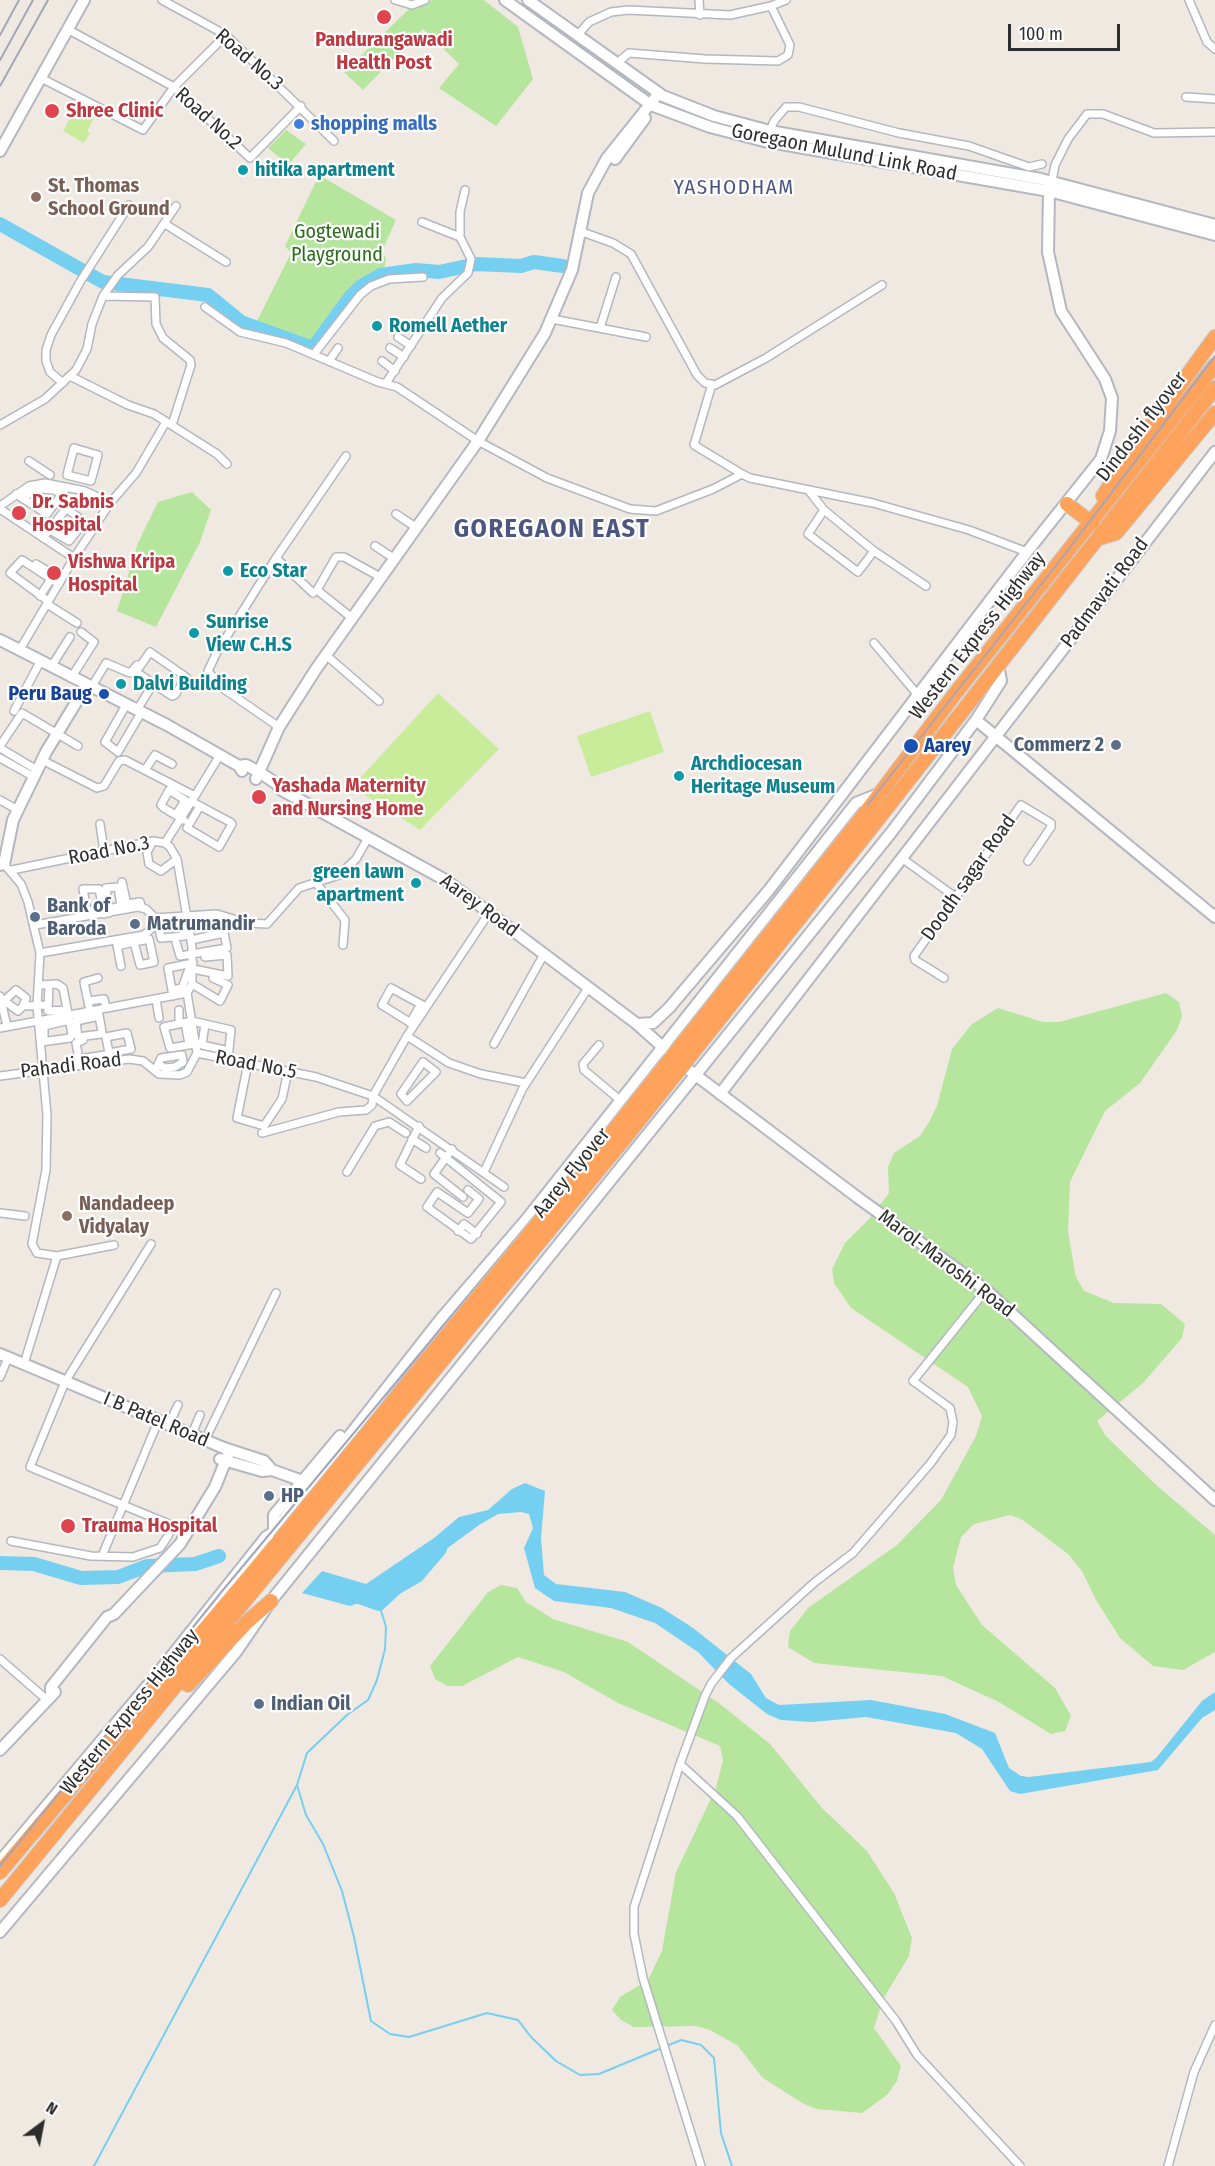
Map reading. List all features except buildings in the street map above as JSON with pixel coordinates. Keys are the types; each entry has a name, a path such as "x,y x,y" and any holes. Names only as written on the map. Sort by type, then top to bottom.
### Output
{"highway":[{"path":"1098,525 1099,502 1125,461 1215,338"},
{"name":"Dindoshi flyover","path":"1098,525 1215,364"},
{"name":"Dindoshi flyover","path":"1098,525 1215,388"},
{"path":"1067,504 1098,525 1116,533 1215,413"},
{"name":"Western Express Highway","path":"879,819 998,664 1098,525"},
{"name":"Western Express Highway","path":"866,812 954,695 1098,525"},
{"name":"Aarey Flyover","path":"281,1540 610,1135 866,812"},
{"name":"Aarey Flyover","path":"281,1540 622,1142 879,819"},
{"name":"Western Express Highway","path":"0,1872 281,1540"},
{"name":"Western Express Highway","path":"0,1900 171,1694 281,1540"},
{"path":"171,1694 186,1688 247,1622 271,1600"}],"main road":[{"path":"0,151 84,0"},
{"name":"Goregaon Mulund Link Road","path":"505,0 648,108 710,127 797,147 1051,186 1215,235"},
{"name":"Goregaon Mulund Link Road","path":"528,0 659,93 714,116 770,131 1051,186 1215,225"},
{"path":"257,776 279,727 326,655 478,441 552,319 572,270 589,198 594,195 601,175 659,93"},
{"path":"797,147 799,135"},
{"path":"636,1024 653,1023 669,1008 769,890 917,694 1101,459 1110,431 1112,398 1105,379 1061,311 1048,252 1051,186"},
{"name":"Padmavati Road","path":"720,1094 1215,452"},
{"name":"Aarey Road","path":"0,640 239,766 246,765 257,776 277,784 280,789 447,881 636,1024 662,1047"},
{"path":"0,1932 236,1652 271,1600 890,834 976,720 1001,681 998,664"},
{"path":"5,866 13,820 42,760 88,687"},
{"path":"976,720 1215,917"},
{"path":"0,1861 154,1678 266,1537 281,1540 306,1483 525,1221 856,803 881,793"},
{"path":"669,1008 698,1000"},
{"name":"Marol-Maroshi Road","path":"662,1047 695,1077 986,1290 1215,1500"},
{"path":"525,1221 556,1246"},
{"name":"I B Patel Road","path":"4,1356 164,1421 206,1440 225,1454 264,1461 272,1470 306,1483"},
{"path":"0,1750 48,1697 56,1692 112,1621 114,1614 168,1553 225,1454"}],"street":[{"name":"Road No.3","path":"162,0 176,3 226,35 301,106 334,141"},
{"path":"395,0 412,5 425,0"},
{"path":"699,0 700,15"},
{"path":"577,36 589,22 611,12 628,9 730,15 771,6 786,0"},
{"path":"1189,0 1207,42 1215,49"},
{"path":"616,64 629,52 705,59 778,61 788,55 790,45 771,6"},
{"name":"Road No.2","path":"69,30 174,87 250,158 301,106"},
{"path":"41,78 142,130 174,87 226,35"},
{"path":"1186,97 1215,99"},
{"path":"770,131 774,121 786,107 799,107 899,133 969,146 1029,167 1042,164"},
{"path":"1051,186 1055,165 1068,139 1087,114 1103,114 1154,133 1215,132"},
{"path":"386,383 442,298 468,273 471,259 460,237 460,212 465,190"},
{"path":"63,382 50,372 46,361 46,350 57,319 129,206"},
{"path":"1,423 45,399 70,376 87,349 92,324 106,293 118,275 148,247 176,206"},
{"path":"422,222 460,237"},
{"path":"165,224 226,262"},
{"path":"582,232 614,243 631,254 697,375 705,383 712,384 766,358 882,285"},
{"path":"314,354 324,336 360,295 371,286 388,279 423,276"},
{"path":"600,328 616,277"},
{"path":"19,651 74,558 110,503 136,473 169,423 191,365 190,360 163,338 155,318 155,297 106,293"},
{"path":"205,307 240,332 286,342 397,387 478,441 547,478 630,509 656,511 713,489 742,474"},
{"path":"552,319 646,337"},
{"path":"398,337 411,346"},
{"path":"329,361 338,348"},
{"path":"390,348 404,357"},
{"path":"382,361 395,371"},
{"path":"70,376 169,423 227,464"},
{"path":"712,384 694,445 742,474 750,478 873,503 969,530 1027,552"},
{"path":"73,449 97,454 99,458 92,480 75,478 69,476 67,471 73,449"},
{"path":"279,727 221,687 208,670 276,558 346,456"},
{"path":"29,461 50,475"},
{"path":"45,483 56,466"},
{"path":"19,496 46,514 75,478"},
{"path":"19,496 29,486 45,483 67,490"},
{"path":"74,558 0,508 19,496 38,489 85,491 110,503"},
{"path":"809,491 824,510 874,550 926,586"},
{"path":"43,538 66,508 84,520 69,542 50,530"},
{"path":"824,510 808,534 858,572 874,550"},
{"path":"396,514 417,528"},
{"path":"375,546 395,559"},
{"path":"26,557 60,582"},
{"path":"352,618 317,590 336,557 344,557 382,578"},
{"path":"276,558 313,593"},
{"path":"60,582 51,579 21,560 10,573 47,603 77,623"},
{"path":"40,596 51,579"},
{"path":"71,678 94,642 81,632"},
{"path":"51,667 70,638"},
{"path":"874,643 917,694"},
{"path":"88,687 106,663 132,672 148,648"},
{"path":"150,652 186,677 174,696 153,684 136,672 150,652"},
{"path":"326,655 379,701"},
{"path":"14,711 40,662"},
{"path":"126,705 105,742 118,752 153,684"},
{"path":"35,773 0,747 20,713 78,746"},
{"path":"145,770 154,755 172,764"},
{"path":"175,861 161,871 149,864 147,852 193,799 219,755"},
{"path":"0,758 35,773"},
{"path":"42,760 97,788 104,786 119,761 125,760 232,824 221,845 216,847 188,829 189,823 200,806"},
{"path":"177,790 168,790 161,803 162,807 189,823"},
{"path":"177,790 185,801 179,816"},
{"path":"0,800 18,810"},
{"name":"Doodh sagar Road","path":"944,978 915,960 914,956 954,896 1021,805 1051,823 1028,861"},
{"path":"100,824 104,851"},
{"path":"40,953 116,944 145,937 155,922 185,915 217,914 247,923 267,924 299,888 339,875 356,859 368,838"},
{"name":"Road No.3","path":"5,866 157,843 173,850 185,915"},
{"path":"903,859 954,896"},
{"path":"5,866 21,884 35,925 40,953 37,1021 43,1042"},
{"path":"122,882 127,907"},
{"path":"317,884 345,920 343,945"},
{"path":"92,913 86,910 84,889 99,889 106,911"},
{"path":"35,925 127,907 142,908 155,922 160,938 195,961"},
{"path":"262,1133 339,1112 366,1110 372,1105 373,1096 412,1024 489,914"},
{"path":"173,993 187,993 195,961 185,915"},
{"path":"49,985 47,1005 51,1012 69,1015 92,1014 106,1008 156,999 173,993 185,984 195,961 180,921 155,922"},
{"path":"133,940 139,964 153,963 149,940 145,937"},
{"path":"133,940 135,964"},
{"path":"176,942 180,956 195,961"},
{"path":"116,944 121,966"},
{"path":"494,1044 544,954"},
{"path":"173,993 168,968 195,961"},
{"path":"92,1014 84,981 99,978"},
{"path":"40,985 59,984 63,988 72,1034 70,1038 43,1042"},
{"path":"412,1024 383,1006 387,995 394,987 424,1006"},
{"path":"457,1206 483,1172 526,1083 588,988"},
{"name":"Road No.5","path":"187,993 184,1017 197,1053 228,1055 248,1064 345,1085 373,1096 504,1187"},
{"path":"0,996 3,1024 50,1022"},
{"path":"88,1001 104,999 106,1008"},
{"path":"156,999 159,1018"},
{"path":"23,1006 47,1005"},
{"path":"69,1015 50,1022 43,1028 47,1115 46,1170 33,1248 38,1253 57,1256 114,1245"},
{"path":"184,1017 232,1031 228,1055 195,1043 169,1048 164,1029 184,1017"},
{"path":"195,1043 205,1024"},
{"path":"127,1033 131,1048 115,1056 108,1052 106,1037 127,1033"},
{"path":"407,1036 448,1063 481,1074 526,1083"},
{"path":"80,1062 77,1041 100,1038 105,1059"},
{"path":"599,1045 583,1064 584,1070 620,1100"},
{"path":"127,1050 129,1059"},
{"name":"Pahadi Road","path":"0,1074 44,1070 115,1056 143,1061 170,1076 180,1075 191,1067 197,1053"},
{"path":"346,1172 371,1129 389,1122 401,1097 400,1094 432,1053"},
{"path":"401,1097 410,1101 436,1072 425,1063"},
{"path":"248,1064 237,1118 264,1126 282,1099 288,1071"},
{"path":"389,1122 406,1133"},
{"path":"419,1126 400,1165 421,1179"},
{"path":"412,1139 426,1148"},
{"path":"452,1149 443,1156 434,1174 463,1197"},
{"path":"443,1156 501,1204 471,1239 427,1208 437,1192 468,1213 479,1200 468,1190"},
{"path":"0,1213 25,1216"},
{"path":"11,1541 102,1556 133,1557 147,1554 164,1544 171,1531 169,1524 30,1467 65,1382 151,1244"},
{"path":"24,1364 57,1256"},
{"path":"701,2166 640,1967 634,1934 634,1907 680,1764 696,1715 717,1675 731,1658 815,1582 853,1553 930,1464 951,1435 953,1422 951,1408 913,1382 986,1290"},
{"path":"206,1440 276,1293"},
{"path":"0,1377 4,1356"},
{"path":"102,1556 123,1505 164,1421 178,1405"},
{"path":"192,1434 200,1415"},
{"path":"0,1659 48,1697"},
{"path":"680,1764 737,1816 896,2021 917,2055 1020,2166"},
{"path":"1168,2166 1194,2072 1215,2025"}],"green space":[{"path":"432,0 484,0 518,27 533,79 496,126 439,88 459,64 423,29 363,90 344,72 408,10"},
{"path":"79,102 100,114 97,120 94,118 87,131 90,133 84,143 63,131"},
{"path":"286,130 306,144 288,165 268,148"},
{"name":"Gogtewadi Playground","path":"319,175 396,220 382,251 386,259 384,270 365,279 352,290 312,345 256,323 291,253 285,246"},
{"path":"192,492 211,510 200,542 156,627 117,611 138,543 158,502"},
{"path":"438,693 499,749 420,830 352,787"},
{"path":"650,711 664,752 591,777 577,736"},
{"path":"1166,993 1179,1002 1182,1016 1177,1030 1140,1083 1105,1111 1070,1182 1068,1232 1076,1277 1084,1291 1114,1303 1161,1304 1185,1324 1182,1338 1143,1383 1097,1421 1105,1435 1155,1484 1215,1535 1215,1652 1183,1670 1153,1666 1120,1638 1096,1600 1082,1571 1068,1554 1023,1520 1010,1515 974,1524 961,1537 953,1568 956,1585 982,1625 1055,1688 1071,1716 1065,1731 1051,1734 999,1702 942,1676 814,1663 788,1647 790,1631 808,1608 897,1545 941,1500 976,1436 982,1416 968,1387 851,1308 834,1283 832,1269 845,1243 869,1219 889,1193 888,1167 894,1153 920,1136 929,1122 937,1106 952,1049 972,1024 998,1008 1043,1022 1059,1022"},
{"path":"501,1585 517,1588 526,1602 553,1619 628,1642 720,1704 770,1744 822,1808 867,1851 894,1893 912,1938 909,1956 883,1999 874,2028 901,2066 897,2081 887,2095 862,2113 817,2109 804,2104 763,2078 737,2045 710,2030 696,2026 634,2027 621,2020 612,2010 620,1997 648,1980 662,1951 676,1872 716,1788 723,1760 720,1746 618,1703 564,1672 518,1657 462,1686 447,1686 435,1679 430,1666 488,1592"}],"water":[{"path":"525,1483 545,1491 541,1538 544,1575 556,1584 625,1592 662,1608 693,1628 751,1674 766,1698 779,1705 871,1700 945,1714 995,1733 1009,1768 1021,1776 1029,1777 1151,1762 1202,1701 1215,1692 1215,1710 1202,1718 1158,1770 1020,1794 1010,1791 982,1749 956,1733 866,1717 812,1722 781,1720 767,1714 729,1684 698,1652 655,1623 611,1608 554,1601 535,1588 524,1548 533,1528 529,1514 521,1512 498,1514 479,1525 384,1595 350,1606 302,1593 322,1571 366,1584 434,1538 459,1517 488,1510 512,1489"}],"waterway":[{"path":"0,224 103,282 208,295 241,322 313,348 351,296 363,285 381,275 416,270 439,272 476,264 521,266 534,262 563,266"},
{"path":"350,1594 379,1604 396,1588 417,1576 440,1549"},
{"path":"0,1563 34,1564 81,1578 118,1577 147,1566 195,1564 219,1556"},
{"path":"94,2166 297,1785 307,1753 347,1715 368,1700 377,1680 385,1649 386,1627 379,1604"},
{"path":"297,1785 306,1815 323,1844 342,1891 371,2021 390,2034 409,2037 487,2013 518,2020 531,2037 556,2061 580,2075 599,2074 681,2040 701,2045 714,2058 721,2133 732,2166"}],"railway":[{"path":"0,35 19,0"},
{"path":"0,60 33,0"},
{"path":"0,86 48,0"},
{"path":"0,1866 223,1590 698,1020 1065,554 1215,356"}],"place":[{"name":"Pandurangawadi Health Post","path":"384,17"},
{"name":"Shree Clinic","path":"52,111"},
{"name":"shopping malls","path":"299,124"},
{"name":"hitika apartment","path":"243,170"},
{"name":"St. Thomas School Ground","path":"36,197"},
{"name":"Romell Aether","path":"377,326"},
{"name":"Dr. Sabnis Hospital","path":"19,513"},
{"name":"Eco Star","path":"228,571"},
{"name":"Vishwa Kripa Hospital","path":"54,573"},
{"name":"Sunrise View C.H.S","path":"194,633"},
{"name":"Dalvi Building","path":"121,684"},
{"name":"Peru Baug","path":"104,694"},
{"name":"Commerz 2","path":"1116,745"},
{"name":"Aarey","path":"911,746"},
{"name":"Archdiocesan Heritage Museum","path":"679,776"},
{"name":"Yashada Maternity and Nursing Home","path":"259,797"},
{"name":"green lawn apartment","path":"416,883"},
{"name":"Bank of Baroda","path":"35,917"},
{"name":"Matrumandir","path":"135,924"},
{"name":"Nandadeep Vidyalay","path":"67,1216"},
{"name":"HP","path":"269,1496"},
{"name":"Trauma Hospital","path":"68,1526"},
{"name":"Indian Oil","path":"259,1704"}],"district":[{"name":"YASHODHAM","path":"734,188"},
{"name":"GOREGAON EAST","path":"552,530"}]}
